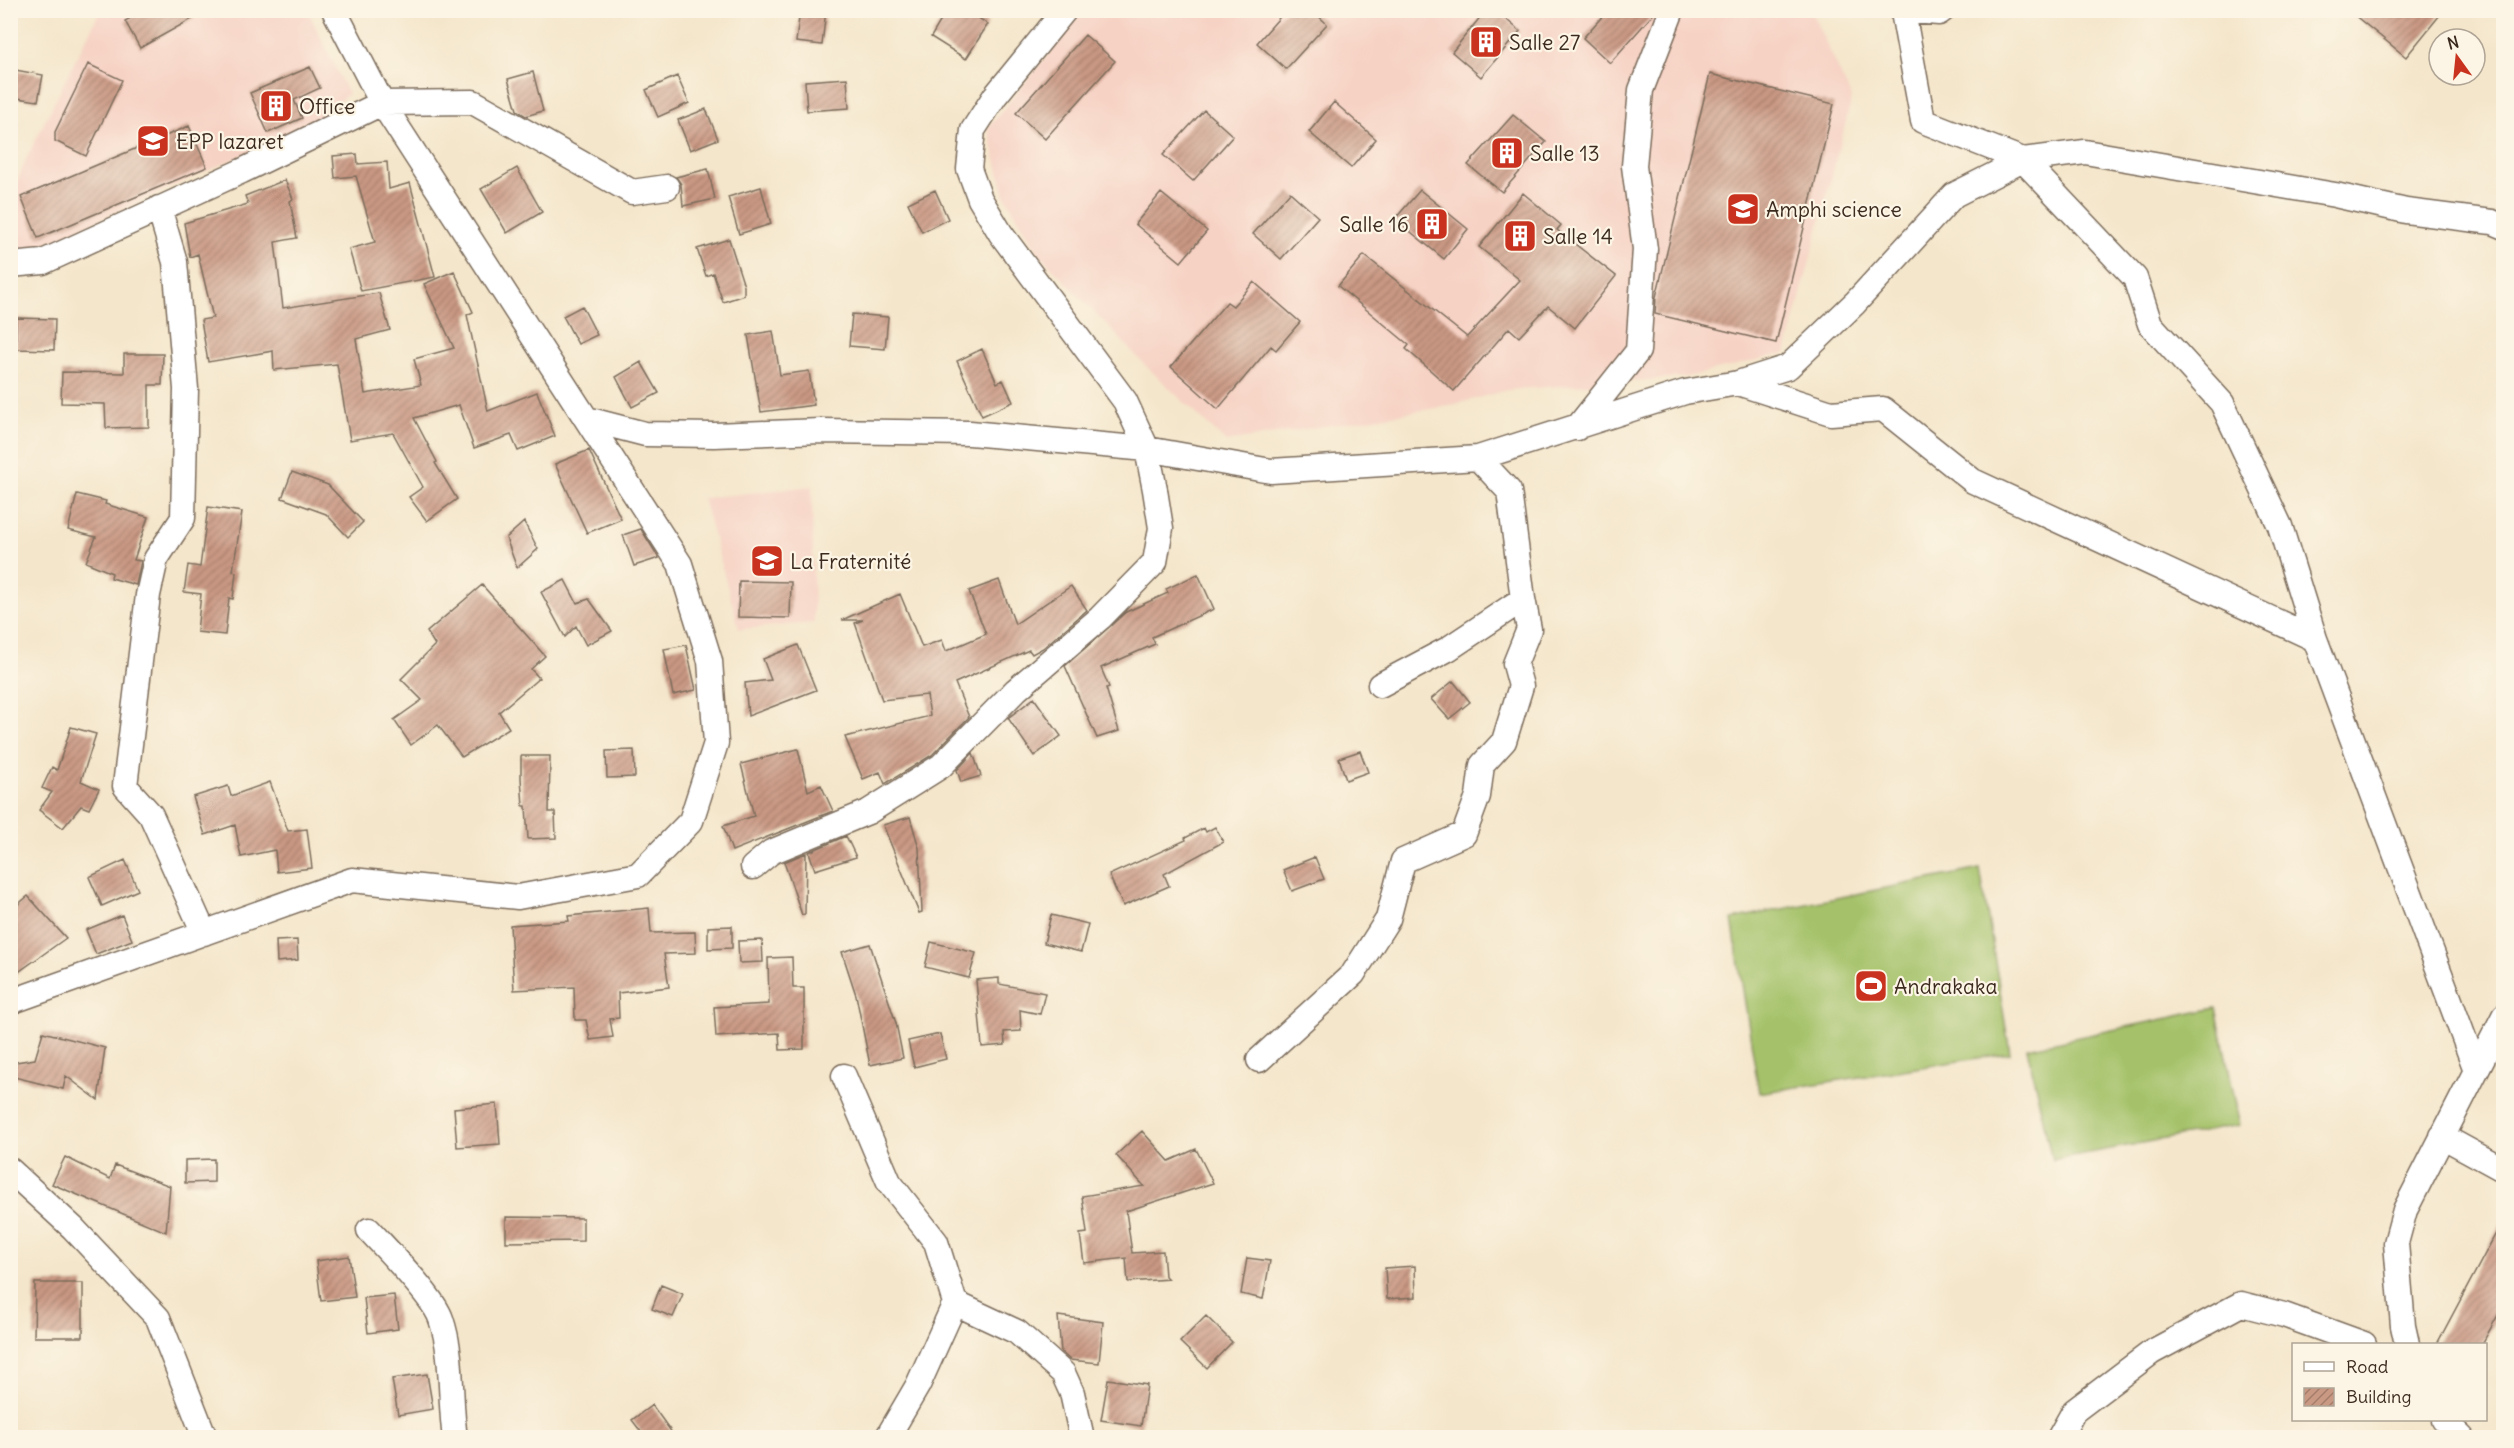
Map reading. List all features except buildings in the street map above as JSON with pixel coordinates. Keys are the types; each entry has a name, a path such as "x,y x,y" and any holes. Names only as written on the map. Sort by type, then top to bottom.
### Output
{"street":[{"path":"10,1002 352,880 518,897 638,875 692,821 716,743 711,661 680,564 382,103 334,10"},
{"path":"753,867 771,852 868,812 941,766 1016,690 1100,618 1155,562 1161,528 1148,449 1125,401 1001,234 980,199 969,169 973,130 995,96 1065,10"},
{"path":"1577,428 1638,351 1645,249 1634,166 1641,90 1672,10"},
{"path":"1943,10 1939,13 1901,11 1923,121 2023,160 2135,278 2150,324 2222,403 2280,526 2315,639 2476,1070"},
{"path":"10,265 43,262 382,103 473,102 632,192 667,187"},
{"path":"586,419 645,434 714,435 821,431 970,433 1148,449 1271,471 1478,458 1685,392 1738,382 1788,367 1855,303 1954,195 2023,160 2085,152 2335,195 2406,211 2492,222 2504,227"},
{"path":"159,208 175,261 186,389 183,518 156,559 150,586 125,786 151,815 204,933"},
{"path":"1738,382 1831,413 1883,409 1974,482 2315,639"},
{"path":"1259,1060 1353,974 1388,919 1403,861 1464,834 1479,796 1482,765 1504,741 1521,686 1515,664 1529,629 1509,491 1478,458"},
{"path":"1380,685 1448,649 1523,599"},
{"path":"2407,1343 2403,1326 2396,1243 2404,1210 2504,1016"},
{"path":"844,1076 889,1182 936,1242 955,1303 918,1385 887,1437"},
{"path":"2442,1136 2504,1170"},
{"path":"10,1170 73,1228 158,1318 205,1437"},
{"path":"369,1230 411,1276 441,1317 451,1362 450,1401 455,1437"},
{"path":"955,1303 1017,1332 1063,1373 1072,1393 1082,1437"},
{"path":"2058,1437 2074,1411 2152,1352 2241,1304 2284,1315 2361,1343"},
{"path":"2446,1421 2462,1437"}],"shaded area":[{"path":"1084,10 1811,11 1852,98 1786,353 1687,377 1507,390 1449,406 1226,442 1146,366 1039,254 1005,196 988,128"},
{"name":"EPP lazaret","path":"100,11 308,11 348,94 311,124 26,253 11,252 10,199 26,159"},
{"name":"La Fraternité","path":"812,486 814,623 739,629 703,498"}],"green space":[{"name":"Andrakaka","path":"1980,869 2010,1053 1759,1093 1732,919"},
{"path":"2216,1008 2240,1125 2052,1160 2027,1048"}],"place":[{"name":"Salle 27","path":"1486,42"},
{"name":"Office","path":"276,106"},
{"name":"EPP lazaret","path":"153,141"},
{"name":"Salle 13","path":"1507,153"},
{"name":"Amphi science","path":"1743,209"},
{"name":"Salle 16","path":"1432,224"},
{"name":"Salle 14","path":"1520,236"},
{"name":"La Fraternité","path":"767,561"},
{"name":"Andrakaka","path":"1871,986"}]}
